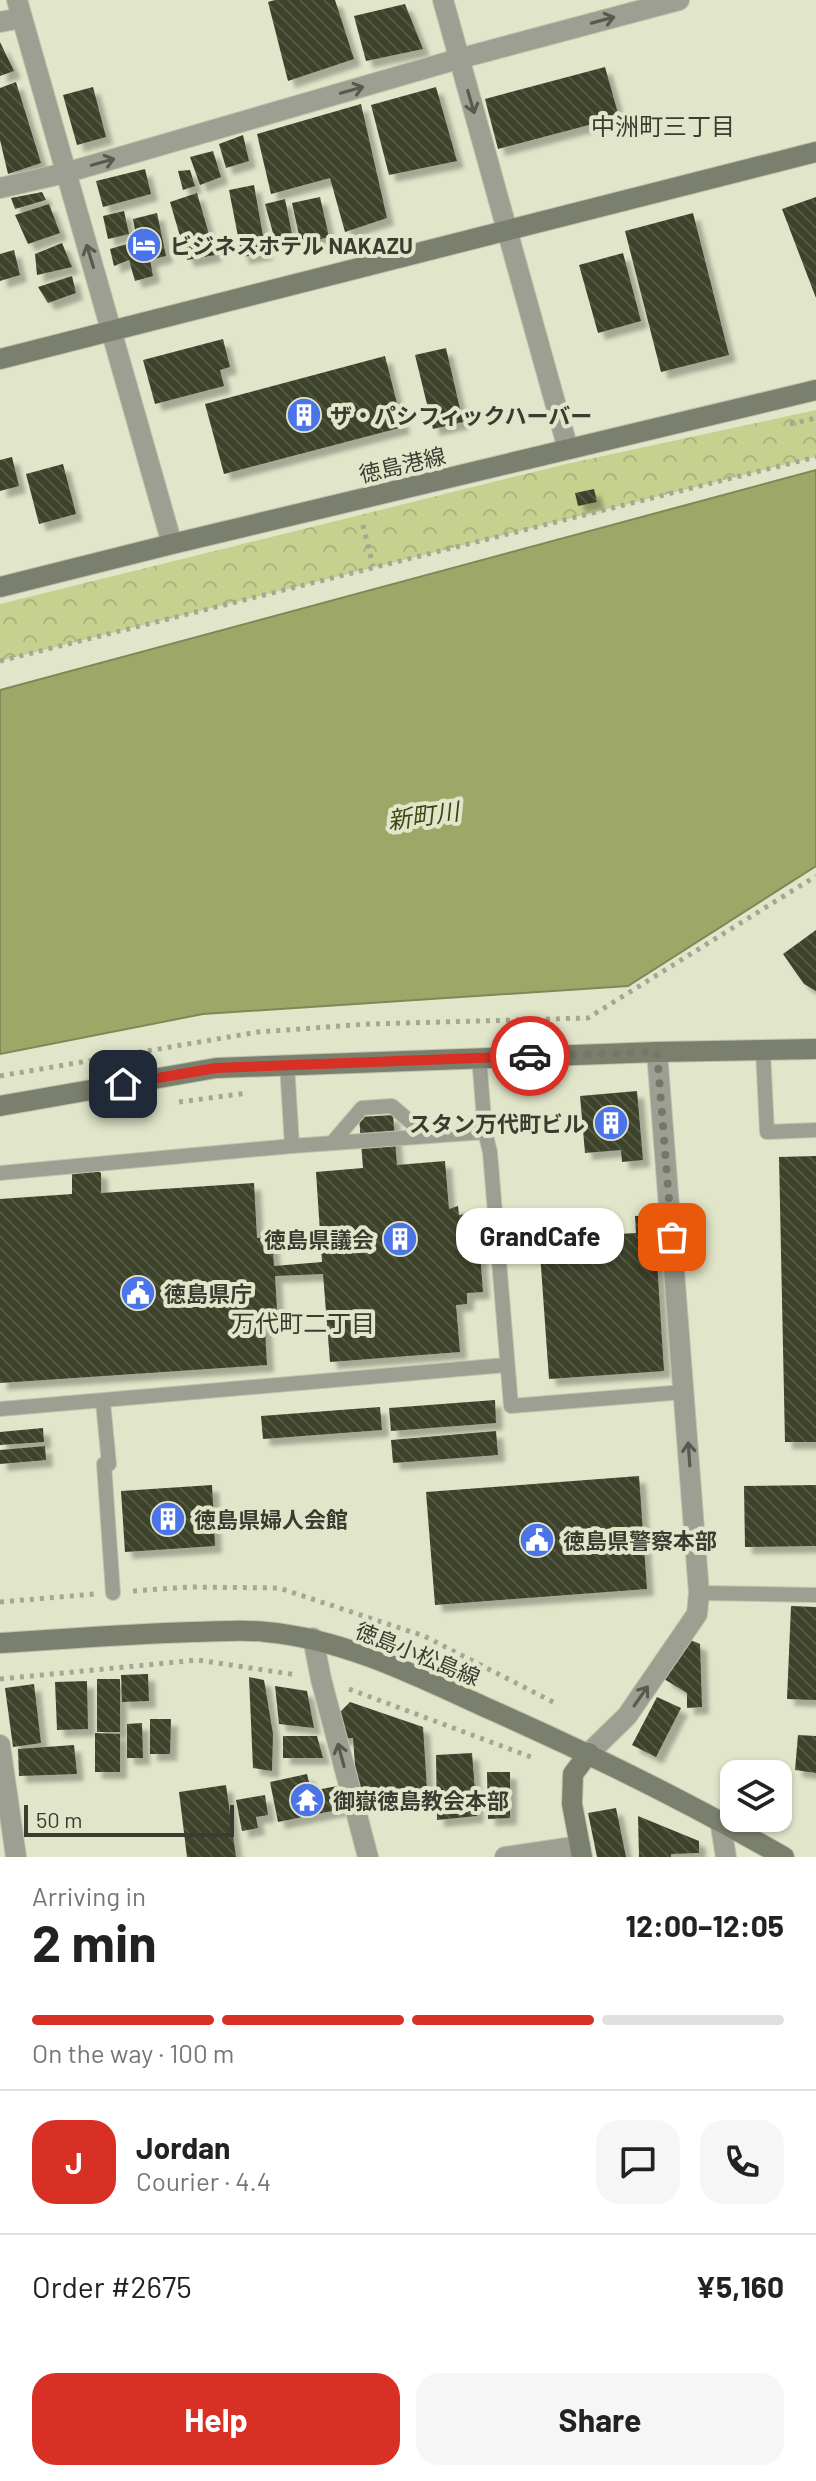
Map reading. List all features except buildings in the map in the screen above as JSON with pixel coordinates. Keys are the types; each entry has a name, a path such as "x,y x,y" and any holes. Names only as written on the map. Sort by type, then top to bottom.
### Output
{"street":[{"path":"443,0 568,449"},
{"path":"0,188 65,173 458,59 679,0"},
{"path":"0,22 20,9 172,544"},
{"path":"0,359 816,152"},
{"name":"徳島港線","path":"0,587 816,390"},
{"path":"0,1106 216,1068 816,1049"},
{"path":"505,1857 581,1851 572,1804 573,1774 589,1753 627,1716 697,1614 699,1593 657,1052"},
{"name":"徳島小松島線","path":"0,1643 139,1633 264,1631 313,1638 414,1674 589,1753 720,1820"},
{"path":"313,1638 368,1857"},
{"path":"0,1745 6,1830 16,1857"},
{"path":"722,1832 726,1857"},
{"name":"徳島小松島線","path":"741,1832 784,1857"}],"lane":[{"path":"763,1051 767,1132 816,1130"},
{"path":"287,1064 292,1146"},
{"path":"480,1069 511,1406 684,1392"},
{"path":"332,1143 362,1108 392,1106 427,1136"},
{"path":"0,1173 485,1132"},
{"path":"0,1409 506,1365"},
{"path":"103,1402 109,1464 104,1464 113,1593"},
{"path":"699,1593 816,1595"}],"path":[{"path":"0,661 816,457"},
{"path":"363,525 373,566"},
{"path":"0,1076 258,1032 368,1024 588,1018 816,876"},
{"path":"189,1587 279,1588 424,1636 555,1703"},
{"path":"0,1679 198,1660 321,1679 531,1757"}],"green space":[{"path":"816,410 816,457 0,661 0,604 566,464"}],"water":[{"name":"新町川","path":"816,470 816,866 628,986 203,1014 0,1054 0,690"}],"way so far":[{"path":"530,1056 657,1052 672,1237"}],"place":[{"name":"ビジネスホテル NAKAZU","path":"144,245"},
{"name":"ザ・パシフィックハーバー","path":"304,415"},
{"name":"スタン万代町ビル","path":"611,1123"},
{"name":"GrandCafe","path":"672,1237"},
{"name":"徳島県議会","path":"400,1239"},
{"name":"徳島県庁","path":"138,1293"},
{"name":"徳島県婦人会館","path":"168,1519"},
{"name":"徳島県警察本部","path":"537,1540"},
{"name":"御嶽徳島教会本部","path":"307,1800"}],"district":[{"name":"中洲町三丁目","path":"663,125"},
{"name":"万代町二丁目","path":"303,1322"}],"route":[{"path":"123,1084 216,1068 530,1056"}]}
